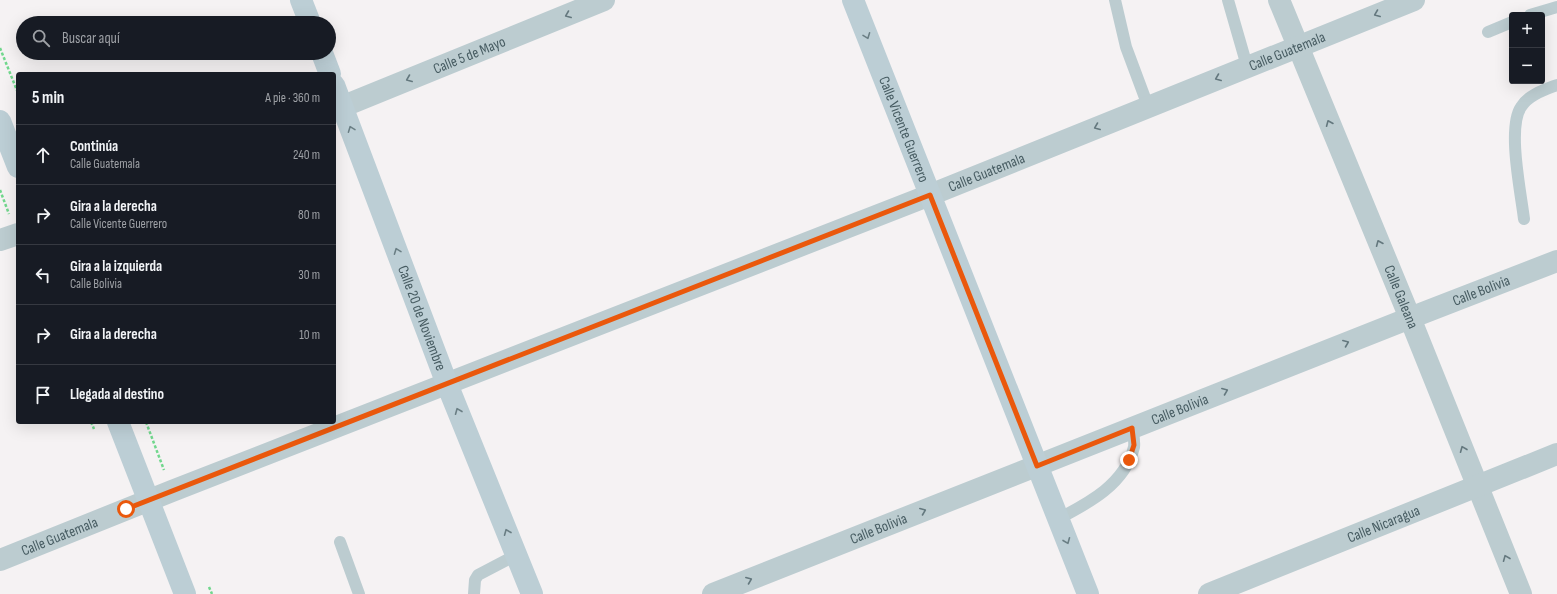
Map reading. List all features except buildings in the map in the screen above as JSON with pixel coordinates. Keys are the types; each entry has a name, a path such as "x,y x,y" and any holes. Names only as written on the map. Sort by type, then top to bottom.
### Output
{"main road":[{"path":"301,0 307,16"},
{"name":"Calle Vicente Guerrero","path":"853,0 1088,594"},
{"path":"325,60 329,72"},
{"name":"Calle 20 de Noviembre","path":"336,96 338,108 532,594"},
{"path":"0,121 16,162"},
{"path":"119,424 185,594"}],"street":[{"name":"Calle 5 de Mayo","path":"338,108 604,0"},
{"name":"Calle Galeana","path":"1278,0 1410,318 1521,594"},
{"name":"Calle Guatemala","path":"0,560 930,195 1414,0"},
{"path":"0,240 16,235"},
{"name":"Calle Bolivia","path":"713,594 1557,261"},
{"name":"Calle Nicaragua","path":"1209,594 1557,454"}],"lane":[{"path":"1115,0 1126,48 1148,106"},
{"path":"1228,0 1247,66"},
{"path":"1540,12 1557,7"},
{"path":"1488,32 1509,23"},
{"path":"1524,219 1515,142 1515,122 1520,107 1530,97 1557,85"},
{"path":"1058,519 1099,496 1113,483 1129,460 1134,445 1132,428"},
{"path":"340,542 359,594"},
{"path":"474,594 475,580 478,574 516,555"}],"path":[{"path":"0,48 16,88"}],"route":[{"path":"126,509 930,195 1037,466 1132,428 1134,445 1129,460"}]}
